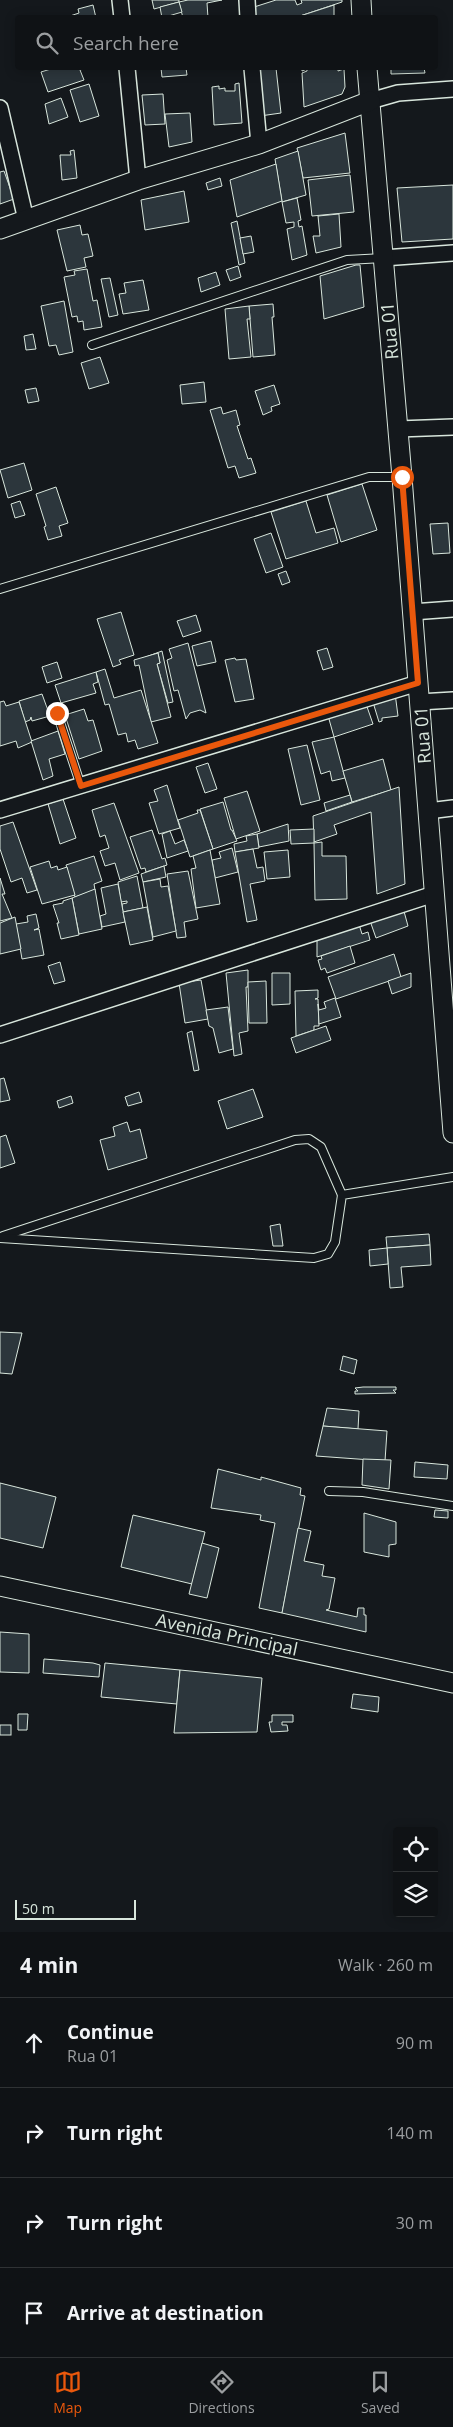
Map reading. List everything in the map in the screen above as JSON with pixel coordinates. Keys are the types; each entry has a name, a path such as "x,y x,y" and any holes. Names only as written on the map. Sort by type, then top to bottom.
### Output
{"street":[{"path":"120,0 122,15"},
{"path":"247,0 248,15"},
{"path":"361,0 362,15"},
{"path":"127,70 138,180"},
{"path":"252,70 259,144"},
{"name":"Rua 01","path":"367,70 402,477 434,894 448,1015 453,1133"},
{"path":"0,229 138,180 259,144 370,101 398,93 453,89"},
{"path":"0,108 26,220"},
{"path":"383,258 453,253"},
{"path":"398,429 453,427"},
{"path":"412,612 453,609"},
{"path":"0,810 419,692 453,700"},
{"path":"428,811 453,808"},
{"path":"0,1035 434,894"},
{"name":"Avenida Principal","path":"0,1586 453,1683"}],"lane":[{"path":"92,345 347,260 383,258"},
{"path":"0,589 369,477 402,477"},
{"path":"57,713 81,786"},
{"path":"309,1139 321,1147 342,1195 335,1242 328,1254 314,1258 0,1237 295,1140 309,1139"},
{"path":"342,1195 453,1177"},
{"path":"329,1491 363,1492 453,1506"}],"building":[{"path":"152,0 179,0 179,2 154,9"},
{"path":"188,0 222,0 207,3 208,15 182,15 179,2"},
{"path":"276,0 295,0 297,5 302,3 301,0 342,0 342,2 303,15 253,15 251,8"},
{"path":"179,2 182,12 172,15 161,15 160,7"},
{"path":"93,5 95,15 73,15 79,13 78,9"},
{"path":"334,5 334,15 303,15"},
{"path":"48,70 80,70 84,80 48,92 41,72"},
{"path":"161,70 186,70 187,75 162,77"},
{"path":"255,70 276,70 281,113 260,116"},
{"path":"344,70 345,87 342,94 304,107 302,73 307,71"},
{"path":"391,70 424,70 425,73 391,74"},
{"path":"239,83 242,123 214,125 212,87 219,86 219,89 225,88 225,91 235,91 235,84"},
{"path":"89,84 99,116 80,122 70,90"},
{"path":"163,94 165,124 145,125 142,95"},
{"path":"61,98 68,117 49,124 45,104"},
{"path":"190,113 192,142 169,147 165,114"},
{"path":"345,133 350,173 303,178 297,148"},
{"path":"74,150 77,178 62,180 60,155 71,155 70,151"},
{"path":"298,151 306,195 282,202 275,159"},
{"path":"276,164 282,201 237,217 230,180"},
{"path":"4,171 14,199 0,204 0,172"},
{"path":"350,175 354,212 312,216 308,180"},
{"path":"220,178 222,186 208,190 206,183"},
{"path":"453,185 453,239 402,242 397,188"},
{"path":"184,191 189,222 145,230 141,200"},
{"path":"297,198 301,220 298,221 299,227 302,226 307,255 292,260 287,229 294,227 294,222 286,223 282,202"},
{"path":"339,214 341,247 316,253 313,236 320,236 318,216"},
{"path":"237,221 245,263 239,265 231,223"},
{"path":"80,225 82,235 88,234 93,256 84,258 86,267 67,271 57,230"},
{"path":"251,236 254,252 243,254 240,238"},
{"path":"360,265 364,307 324,319 320,276"},
{"path":"238,266 241,277 230,281 226,270"},
{"path":"87,269 93,301 97,300 102,327 84,330 83,321 78,322 77,316 72,317 64,277 75,275 74,271"},
{"path":"216,272 220,285 201,292 198,278"},
{"path":"110,278 118,315 109,317 101,279"},
{"path":"143,280 149,310 123,314 119,294 126,293 124,283"},
{"path":"64,301 73,352 59,355 56,345 49,346 41,306"},
{"path":"273,304 274,317 272,317 275,355 253,357 249,306"},
{"path":"249,306 250,319 247,319 251,357 229,359 225,309"},
{"path":"33,334 36,349 26,350 24,336"},
{"path":"100,357 109,383 89,389 81,363"},
{"path":"204,382 206,402 182,404 180,385"},
{"path":"274,385 280,404 271,407 272,411 263,415 255,391"},
{"path":"36,388 39,401 28,403 25,390"},
{"path":"221,407 223,414 236,410 240,425 237,426 248,459 251,458 256,473 239,478 235,466 228,468 210,410"},
{"path":"24,463 32,490 8,498 0,470"},
{"path":"362,484 377,530 341,542 327,495"},
{"path":"56,487 68,523 59,526 62,536 48,540 44,527 46,526 36,494"},
{"path":"20,501 25,515 15,518 11,504"},
{"path":"306,501 316,533 334,528 338,543 286,559 271,512"},
{"path":"448,523 450,553 433,554 430,524"},
{"path":"271,533 283,567 266,573 254,539"},
{"path":"286,571 290,582 282,585 278,574"},
{"path":"121,612 134,655 119,660 121,664 113,667 97,619"},
{"path":"196,615 201,631 183,637 177,621"},
{"path":"211,641 216,662 197,666 192,646"},
{"path":"188,643 206,713 200,710 190,713 186,719 178,690 174,691 167,660 172,658 169,649"},
{"path":"327,648 333,667 323,670 317,651"},
{"path":"162,651 173,702 168,703 157,664 160,663 158,653 143,658"},
{"path":"158,653 160,663 157,664 171,717 151,722 139,665 135,666 134,660"},
{"path":"235,658 236,660 246,659 254,699 235,702 225,660"},
{"path":"57,662 62,678 47,683 42,667"},
{"path":"105,669 114,698 141,690 158,743 138,749 135,740 128,742 126,733 118,735 109,704 105,705 96,672"},
{"path":"96,672 98,682 93,684 96,693 61,703 55,685"},
{"path":"395,693 398,716 382,718 382,721 379,722 372,699"},
{"path":"42,694 50,716 32,721 31,717 30,720 25,722 19,701"},
{"path":"4,701 6,706 19,702 32,742 18,748 16,741 0,746 0,702"},
{"path":"365,701 373,724 334,737 327,712"},
{"path":"84,709 88,721 93,720 102,751 79,759 65,715"},
{"path":"58,731 65,754 49,759 53,776 43,780 31,741"},
{"path":"334,737 345,778 332,781 330,771 321,774 312,742"},
{"path":"307,745 320,800 301,805 288,749"},
{"path":"383,759 391,790 352,802 343,771"},
{"path":"208,763 217,789 205,793 196,767"},
{"path":"167,785 180,828 159,834 149,803 158,801 154,790"},
{"path":"399,787 405,884 377,894 371,812 334,825 337,834 314,842 313,816"},
{"path":"247,791 260,831 236,839 224,798"},
{"path":"350,795 352,802 326,811 324,803"},
{"path":"63,799 76,838 60,844 48,804"},
{"path":"223,802 231,830 237,841 213,849 200,809"},
{"path":"114,803 139,873 120,880 115,863 105,866 100,851 109,848 105,835 100,837 92,810"},
{"path":"197,810 200,810 213,849 190,857 178,820 198,813"},
{"path":"13,822 37,890 27,893 22,878 11,882 0,849 0,826"},
{"path":"288,824 289,841 259,847 257,834"},
{"path":"314,829 314,843 291,844 290,830"},
{"path":"152,830 162,859 165,858 167,865 146,872 145,868 141,869 130,837"},
{"path":"170,831 175,844 184,840 188,851 167,858 162,834"},
{"path":"257,834 259,848 235,852 234,844 247,841 246,836"},
{"path":"322,842 322,856 346,856 347,899 315,900 314,843"},
{"path":"232,848 238,872 215,878 212,860 221,858 219,852"},
{"path":"253,849 257,868 263,867 265,881 250,884 257,920 247,922 235,852"},
{"path":"210,850 220,904 196,908 191,869 196,868 193,856"},
{"path":"288,850 290,877 267,879 264,852"},
{"path":"94,856 102,881 94,884 95,890 75,897 66,865"},
{"path":"49,861 51,868 57,866 58,870 67,867 75,895 42,904 30,867"},
{"path":"164,866 166,877 143,882 141,874"},
{"path":"188,871 198,919 184,922 186,937 177,938 167,874"},
{"path":"137,876 143,908 123,912 122,904 127,903 127,901 121,902 118,882"},
{"path":"0,878 5,894 2,894 12,918 0,921"},
{"path":"160,879 161,887 168,886 176,931 153,937 143,882"},
{"path":"118,884 125,922 102,927 100,916 106,914 101,888"},
{"path":"95,889 102,929 79,934 72,898"},
{"path":"72,898 79,935 61,939 57,923 59,923 53,905 63,903 63,901"},
{"path":"402,904 408,926 376,938 368,915"},
{"path":"147,907 153,940 130,945 123,912"},
{"path":"36,914 39,928 34,930 39,929 44,955 22,959 16,924 28,922 27,916"},
{"path":"15,917 21,949 0,954 0,923"},
{"path":"357,918 362,934 368,932 370,940 317,957 317,932"},
{"path":"350,946 355,963 327,973 325,968 321,970 318,960 322,959 321,956"},
{"path":"394,954 401,977 336,999 328,977"},
{"path":"60,962 65,981 54,984 48,966"},
{"path":"248,970 248,987 246,987 248,1031 239,1033 242,1054 234,1056 226,973"},
{"path":"272,973 290,973 290,1004 272,1005"},
{"path":"411,973 411,987 392,994 388,981"},
{"path":"201,980 208,1019 185,1023 179,983"},
{"path":"266,981 267,1023 249,1023 248,982"},
{"path":"318,990 318,998 315,999 318,999 319,1026 314,1026 314,1030 296,1036 295,991"},
{"path":"335,998 341,1017 319,1024 318,1004 319,1010 326,1008 324,1002"},
{"path":"228,1007 233,1049 219,1053 213,1028 209,1026 206,1010"},
{"path":"326,1026 331,1040 296,1053 291,1038"},
{"path":"192,1031 199,1070 194,1071 187,1033"},
{"path":"4,1078 10,1100 0,1102 0,1079"},
{"path":"253,1089 263,1117 227,1129 218,1101"},
{"path":"139,1092 142,1102 128,1106 125,1097"},
{"path":"71,1096 73,1103 59,1108 57,1101"},
{"path":"127,1122 130,1132 140,1129 147,1158 108,1170 100,1140 115,1136 113,1127"},
{"path":"6,1135 15,1163 0,1168 0,1137"},
{"path":"280,1224 283,1246 273,1246 270,1226"},
{"path":"429,1234 430,1245 387,1248 386,1237"},
{"path":"430,1245 431,1265 401,1267 403,1287 390,1288 387,1248"},
{"path":"387,1248 388,1264 370,1266 369,1250"},
{"path":"0,1332 22,1333 12,1374 0,1373"},
{"path":"343,1356 357,1360 354,1374 340,1370"},
{"path":"396,1387 396,1390 393,1390 396,1393 355,1394 355,1391 358,1391 355,1388"},
{"path":"327,1408 359,1411 358,1429 323,1426"},
{"path":"323,1426 387,1431 385,1461 316,1456"},
{"path":"363,1459 391,1460 389,1489 362,1485"},
{"path":"415,1462 448,1465 447,1479 414,1477"},
{"path":"218,1469 261,1480 261,1477 301,1488 300,1495 305,1496 282,1613 259,1608 275,1523 260,1520 261,1515 211,1508"},
{"path":"0,1483 56,1497 43,1548 0,1538"},
{"path":"435,1510 448,1511 448,1518 434,1517"},
{"path":"364,1513 396,1522 396,1544 389,1545 389,1557 364,1552"},
{"path":"133,1515 205,1532 192,1584 121,1567"},
{"path":"298,1528 311,1531 304,1561 324,1565 322,1576 335,1578 329,1609 326,1610 357,1617 358,1608 364,1608 366,1632 282,1613"},
{"path":"202,1543 219,1548 207,1598 189,1594"},
{"path":"0,1632 29,1634 29,1673 0,1672"},
{"path":"44,1659 100,1665 99,1677 43,1673"},
{"path":"105,1663 180,1670 177,1704 101,1697"},
{"path":"180,1670 262,1678 257,1732 174,1733"},
{"path":"353,1694 379,1697 378,1712 351,1708"},
{"path":"18,1714 28,1714 27,1730 18,1730"},
{"path":"272,1715 293,1715 293,1722 282,1722 282,1725 287,1725 288,1731 271,1732 269,1722 272,1722"},
{"path":"0,1725 11,1725 11,1735 0,1735"}],"route":[{"path":"57,713 81,786 418,683 402,477"}]}
